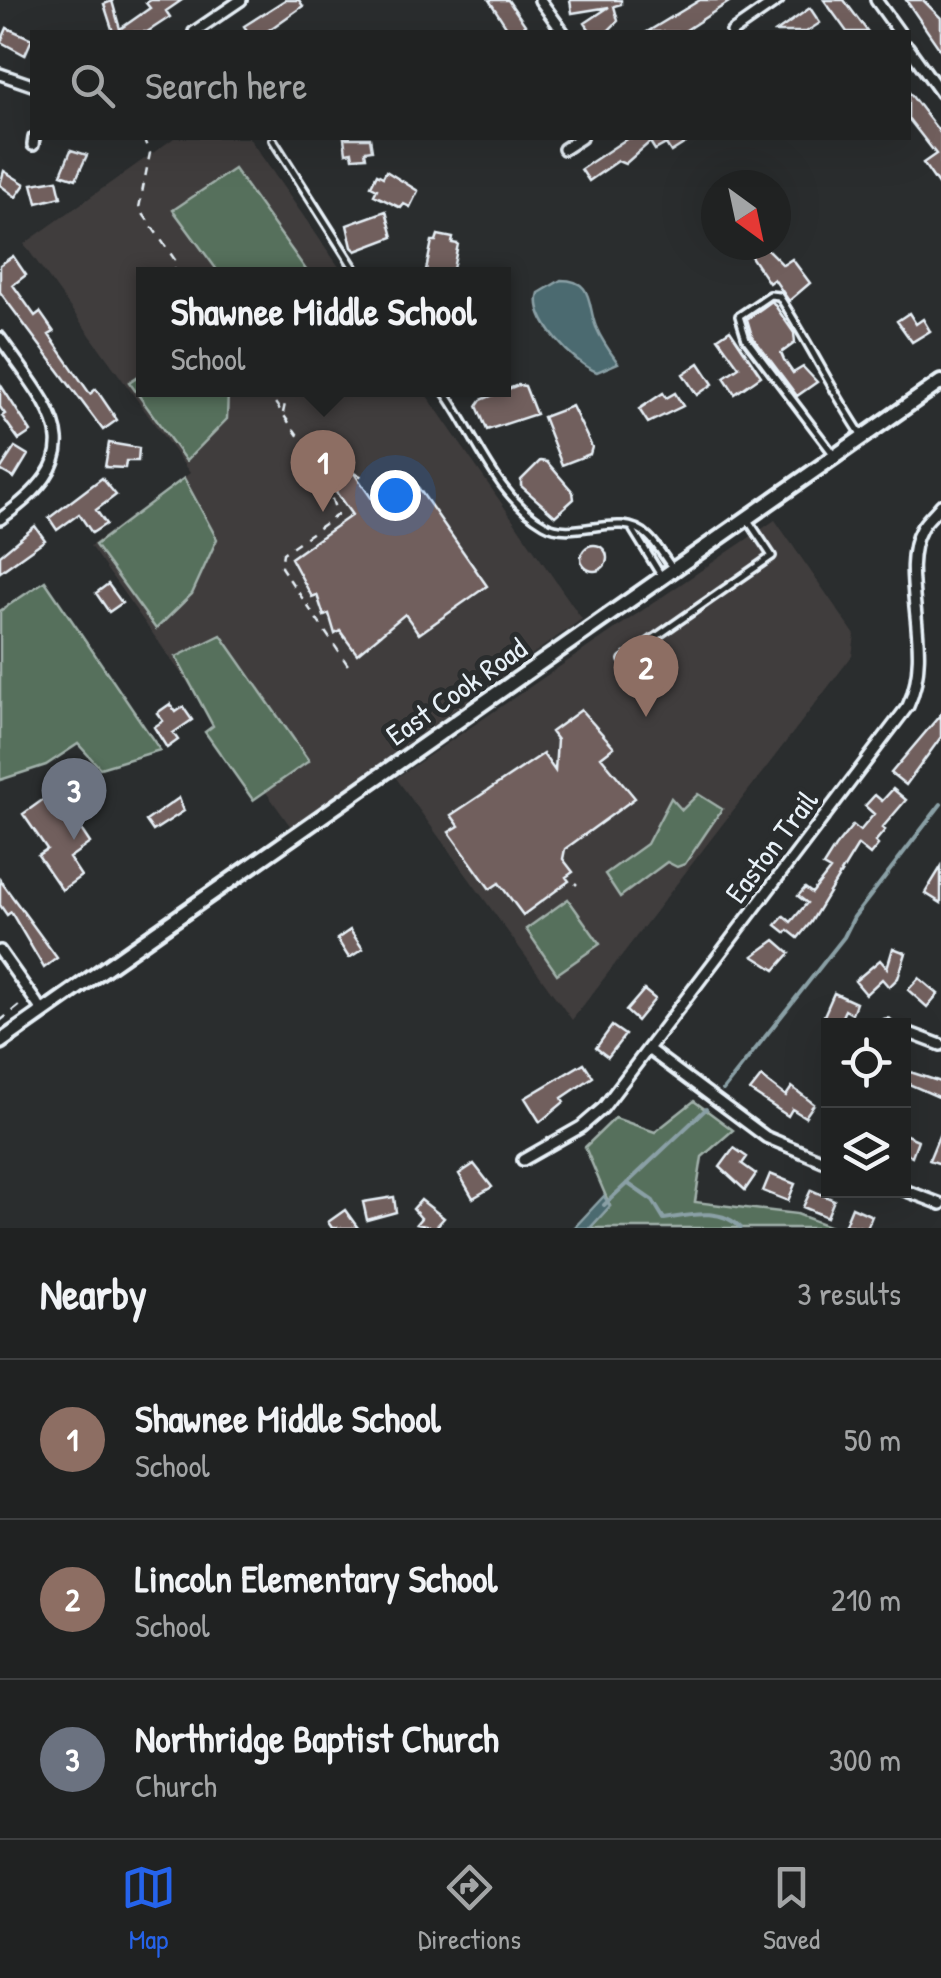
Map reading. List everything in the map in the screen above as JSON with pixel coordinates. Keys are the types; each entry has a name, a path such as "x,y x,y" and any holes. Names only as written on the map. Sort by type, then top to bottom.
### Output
{"main road":[{"name":"East Cook Road","path":"0,1042 940,385"}],"street":[{"path":"197,30 241,0"},
{"path":"540,0 561,30"},
{"path":"735,30 778,0"},
{"path":"876,0 898,30"},
{"path":"911,50 941,93"},
{"path":"0,74 30,83"},
{"path":"564,150 578,140"},
{"path":"0,338 56,424 58,456 48,479 0,520"},
{"name":"Easton Trail","path":"523,1160 593,1118 908,706 918,684 921,660 914,562 920,531 941,505"},
{"path":"0,951 43,1012"},
{"path":"911,1034 941,1045"},
{"path":"648,1049 766,1137 821,1160"},
{"path":"911,1193 941,1204"}],"lane":[{"path":"273,140 354,267"},
{"path":"835,456 740,326 739,316 770,295 779,296 801,329 821,374 863,436"},
{"path":"447,397 490,468 540,522 554,530 616,524 644,532 668,573"},
{"path":"623,660 772,556 746,518"},
{"path":"633,530 668,573"}],"path":[{"path":"144,140 150,153 139,208 175,260 174,267"},
{"path":"271,397 324,471 337,515 283,553 280,567 352,671"},
{"path":"283,413 286,397"},
{"path":"310,452 363,478"},
{"path":"0,1021 24,1002"}],"shaded area":[{"path":"171,140 250,140 339,267 136,267 136,397 428,397 582,619 291,827 90,546 190,473 24,244"},
{"path":"775,520 855,635 852,656 572,1020 396,778"}],"green space":[{"path":"234,169 304,267 215,267 173,210"},
{"path":"140,397 228,397 227,419 186,461"},
{"path":"184,478 217,539 192,594 156,629 95,545"},
{"path":"45,581 160,750 100,768 78,744 46,765 0,780 0,611"},
{"path":"221,635 309,761 253,800 205,732 213,726 176,657"},
{"path":"698,794 722,809 685,864 677,867 667,862 620,897 605,874 647,844 671,798 682,810"},
{"path":"568,899 600,944 557,974 526,929"},
{"path":"694,1101 733,1130 702,1157 695,1202 797,1214 834,1228 590,1228 610,1206 585,1147 615,1118 655,1132"}],"water":[{"path":"561,280 572,281 584,289 598,332 618,363 597,372 577,360 547,327 538,303 539,293"},
{"path":"604,1196 610,1206 590,1228 574,1228"}],"building":[{"path":"182,0 166,11 170,17 150,30 112,30 104,4 112,1 120,29 150,8 146,3"},
{"path":"285,0 299,0 303,6 269,30 247,30 244,26"},
{"path":"489,0 508,0 529,30 499,30 506,26"},
{"path":"570,0 621,0 621,4 614,6 618,21 609,30 590,30 585,23 609,7 572,13"},
{"path":"700,0 732,0 686,30 650,30"},
{"path":"824,0 844,0 866,30 846,30"},
{"path":"906,0 923,0 941,18 941,51"},
{"path":"810,8 820,23 809,30 779,30"},
{"path":"7,28 30,38 25,55 1,42"},
{"path":"911,95 941,134 941,189 923,163 936,154 911,122"},
{"path":"344,140 370,140 372,150 365,151 366,157 353,158 352,152 346,153"},
{"path":"625,140 690,140 671,152 666,144 655,150 650,142 625,164 618,161 589,181 581,169"},
{"path":"71,150 87,155 76,179 61,174"},
{"path":"4,171 25,184 16,197 0,185"},
{"path":"386,171 418,191 410,207 404,204 401,208 374,195 377,189 371,186 377,174 383,177"},
{"path":"57,180 61,197 37,203 32,184"},
{"path":"386,211 393,237 356,251 347,225"},
{"path":"438,235 453,238 452,243 458,244 453,267 427,267 432,241"},
{"path":"13,256 26,275 13,285 35,316 40,312 54,332 49,335 90,394 96,389 117,420 103,430 0,292 0,265"},
{"path":"792,259 810,283 789,301 774,279 769,283 753,260 778,260 783,265"},
{"path":"772,301 794,333 795,343 781,353 784,360 793,373 803,367 817,382 797,396 752,336 747,319"},
{"path":"909,313 916,324 923,319 930,331 912,342 897,321"},
{"path":"730,330 761,376 735,394 724,377 739,367 718,338"},
{"path":"699,363 713,384 697,395 683,374"},
{"path":"0,384 31,432 19,440 2,416 5,414 0,407"},
{"path":"525,386 536,414 487,430 477,406 488,397 511,397 511,388"},
{"path":"663,393 666,398 675,393 683,406 648,423 639,409"},
{"path":"572,406 592,447 590,454 562,465 543,417"},
{"path":"109,443 139,448 138,461 126,461 125,468 105,467"},
{"path":"15,447 28,455 14,478 0,470"},
{"path":"540,461 547,462 573,492 574,499 555,516 521,486 521,480"},
{"path":"354,473 372,499 408,473 487,586 419,634 405,614 357,654 340,631 335,634 329,614 324,616 317,595 312,597 291,558 352,515 333,488"},
{"path":"102,478 116,495 96,510 106,524 92,533 79,514 57,530 49,518"},
{"path":"35,526 45,540 0,572 0,555"},
{"path":"594,545 603,549 607,558 603,567 594,571 585,567 581,558 585,549"},
{"path":"108,584 122,603 109,612 96,593"},
{"path":"170,704 176,712 183,707 192,720 173,733 178,740 167,748 154,727 163,721 157,713"},
{"path":"581,710 614,747 601,757 635,798 565,849 563,859 573,872 566,877 569,881 523,915 499,883 490,889 449,832 459,826 451,815 543,754 555,771 557,740 551,732"},
{"path":"941,714 941,737 906,785 891,773"},
{"path":"893,789 906,800 882,828 885,830 870,855 858,845 798,938 776,925 784,916 791,922 807,903 798,896 805,888 812,893 830,870 823,866 835,847 853,825 860,831 874,814 865,806 875,795 882,801"},
{"path":"55,791 62,802 71,795 77,804 68,810 90,843 69,858 81,876 62,890 38,855 47,849 23,814"},
{"path":"179,798 184,811 153,831 146,821"},
{"path":"941,867 941,903 925,893"},
{"path":"0,880 57,958 44,968 11,912 7,915 0,905"},
{"path":"350,930 363,949 349,958 337,939"},
{"path":"775,940 790,953 775,970 753,956"},
{"path":"893,948 906,953 898,978 889,987 882,979 866,994 855,981 880,960 887,968"},
{"path":"919,978 938,994 927,1007 908,990"},
{"path":"644,990 655,999 637,1021 626,1011"},
{"path":"834,993 856,1003 852,1014 845,1010 841,1018 823,1018"},
{"path":"612,1026 625,1035 608,1057 596,1048"},
{"path":"584,1063 593,1077 562,1098 564,1102 540,1122 525,1098"},
{"path":"911,1072 941,1082 941,1098 911,1085"},
{"path":"761,1077 786,1096 792,1087 814,1104 805,1117 792,1109 788,1116 750,1091"},
{"path":"941,1131 941,1164 929,1160"},
{"path":"911,1137 918,1140 911,1156"},
{"path":"734,1148 747,1157 742,1164 756,1174 745,1190 720,1167"},
{"path":"474,1164 492,1187 473,1198 459,1174"},
{"path":"770,1174 795,1184 788,1201 763,1191"},
{"path":"811,1190 821,1198 834,1200 827,1217 803,1207"},
{"path":"394,1197 396,1212 367,1220 363,1202"},
{"path":"421,1200 444,1218 435,1228 416,1224 421,1218 413,1209"},
{"path":"852,1207 872,1216 867,1228 845,1224"},
{"path":"345,1210 358,1228 332,1228 328,1222"}],"waterway":[{"path":"723,1090 844,937 854,917 941,804"},
{"path":"604,1205 706,1109"},
{"path":"627,1183 653,1201 664,1219 715,1215 741,1228"}],"place":[{"name":"Shawnee Middle School","path":"323,512"},
{"name":"Lincoln Elementary School","path":"646,717"},
{"name":"Northridge Baptist Church","path":"74,840"}]}
